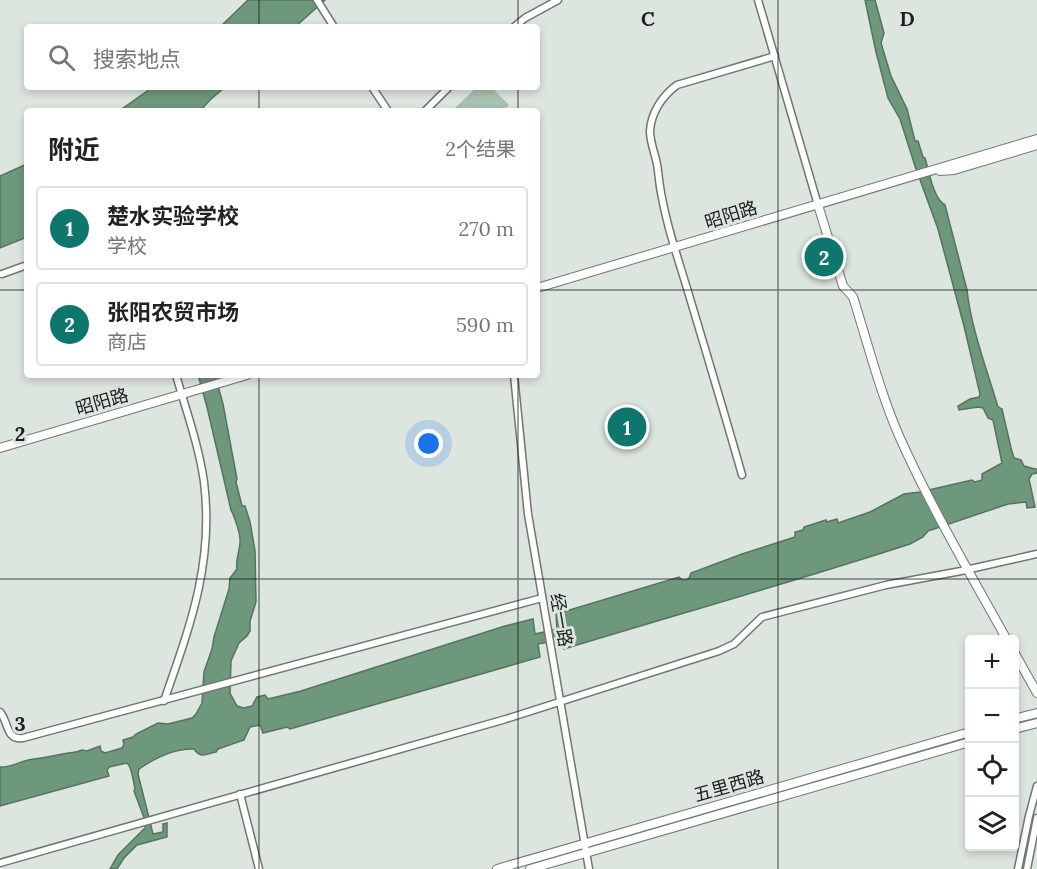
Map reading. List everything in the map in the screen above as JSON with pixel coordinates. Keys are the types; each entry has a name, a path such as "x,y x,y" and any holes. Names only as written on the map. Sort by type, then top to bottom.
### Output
{"main road":[{"name":"昭阳路","path":"540,287 1037,139"},
{"name":"昭阳路","path":"933,171 954,171 1037,145"},
{"path":"818,205 843,286 853,297 889,410 904,448 947,532 1005,635"},
{"name":"昭阳路","path":"0,448 238,378"},
{"path":"1019,661 1037,693"},
{"path":"1019,718 1037,713"},
{"path":"1019,728 1037,723"},
{"name":"五里西路","path":"497,869 965,733"},
{"name":"五里西路","path":"530,869 966,743"}],"street":[{"path":"317,0 332,24"},
{"path":"518,24 558,0"},
{"path":"758,0 818,205"},
{"path":"742,475 675,248 659,184 650,128 658,105 677,85 774,56"},
{"path":"374,90 386,108"},
{"path":"427,108 446,90"},
{"path":"2,274 24,265"},
{"path":"164,701 189,626 206,549 207,516 203,480 177,378"},
{"name":"经一路","path":"514,378 528,514 589,869"},
{"path":"0,864 506,719 719,651 734,644 762,617 876,588 1037,554"},
{"path":"0,712 11,735 16,739 23,738 542,598"},
{"path":"1018,869 1037,786"},
{"path":"240,794 259,869"},
{"path":"1027,869 1037,818"}],"shaded area":[{"path":"248,0 325,0 298,24 223,24"},
{"path":"865,0 875,0 884,33 881,43 891,76 907,109 915,141 918,141 925,158 934,190 945,205 976,334 998,407 1002,409 1014,458 1021,460 1024,466 1037,469 1037,473 1032,474 1029,479 1035,507 1027,508 1026,502 1008,504 928,531 923,537 910,544 564,649 561,640 538,644 540,657 290,729 287,727 263,733 260,725 250,727 244,740 206,755 201,755 194,749 165,754 139,769 138,774 153,834 163,832 163,824 167,823 167,837 137,845 117,869 110,869 118,855 145,828 146,823 127,763 109,767 107,770 109,776 0,806 0,767 82,750 87,751 100,746 101,751 105,753 122,748 123,740 158,723 168,724 192,718 202,703 204,672 229,589 230,578 237,569 240,543 199,378 216,378 223,404 236,482 242,506 245,506 250,522 255,551 256,602 250,621 250,631 239,643 231,661 230,693 237,706 244,708 252,706 257,697 265,695 268,699 301,691 505,626 533,619 535,634 557,629 556,614 679,577 686,580 691,573 795,537 795,532 803,530 804,527 826,520 827,522 837,519 838,523 870,512 904,494 982,480 982,474 1002,463 993,420 988,418 983,408 959,410 958,406 979,397 980,394 938,229 900,119 888,98"},
{"path":"149,90 222,90 203,108 123,108"},
{"path":"474,90 494,90 509,105 506,108 455,108"},
{"path":"24,165 24,238 0,248 0,176"}],"place":[{"name":"张阳农贸市场","path":"824,257"},
{"name":"楚水实验学校","path":"627,427"}]}
